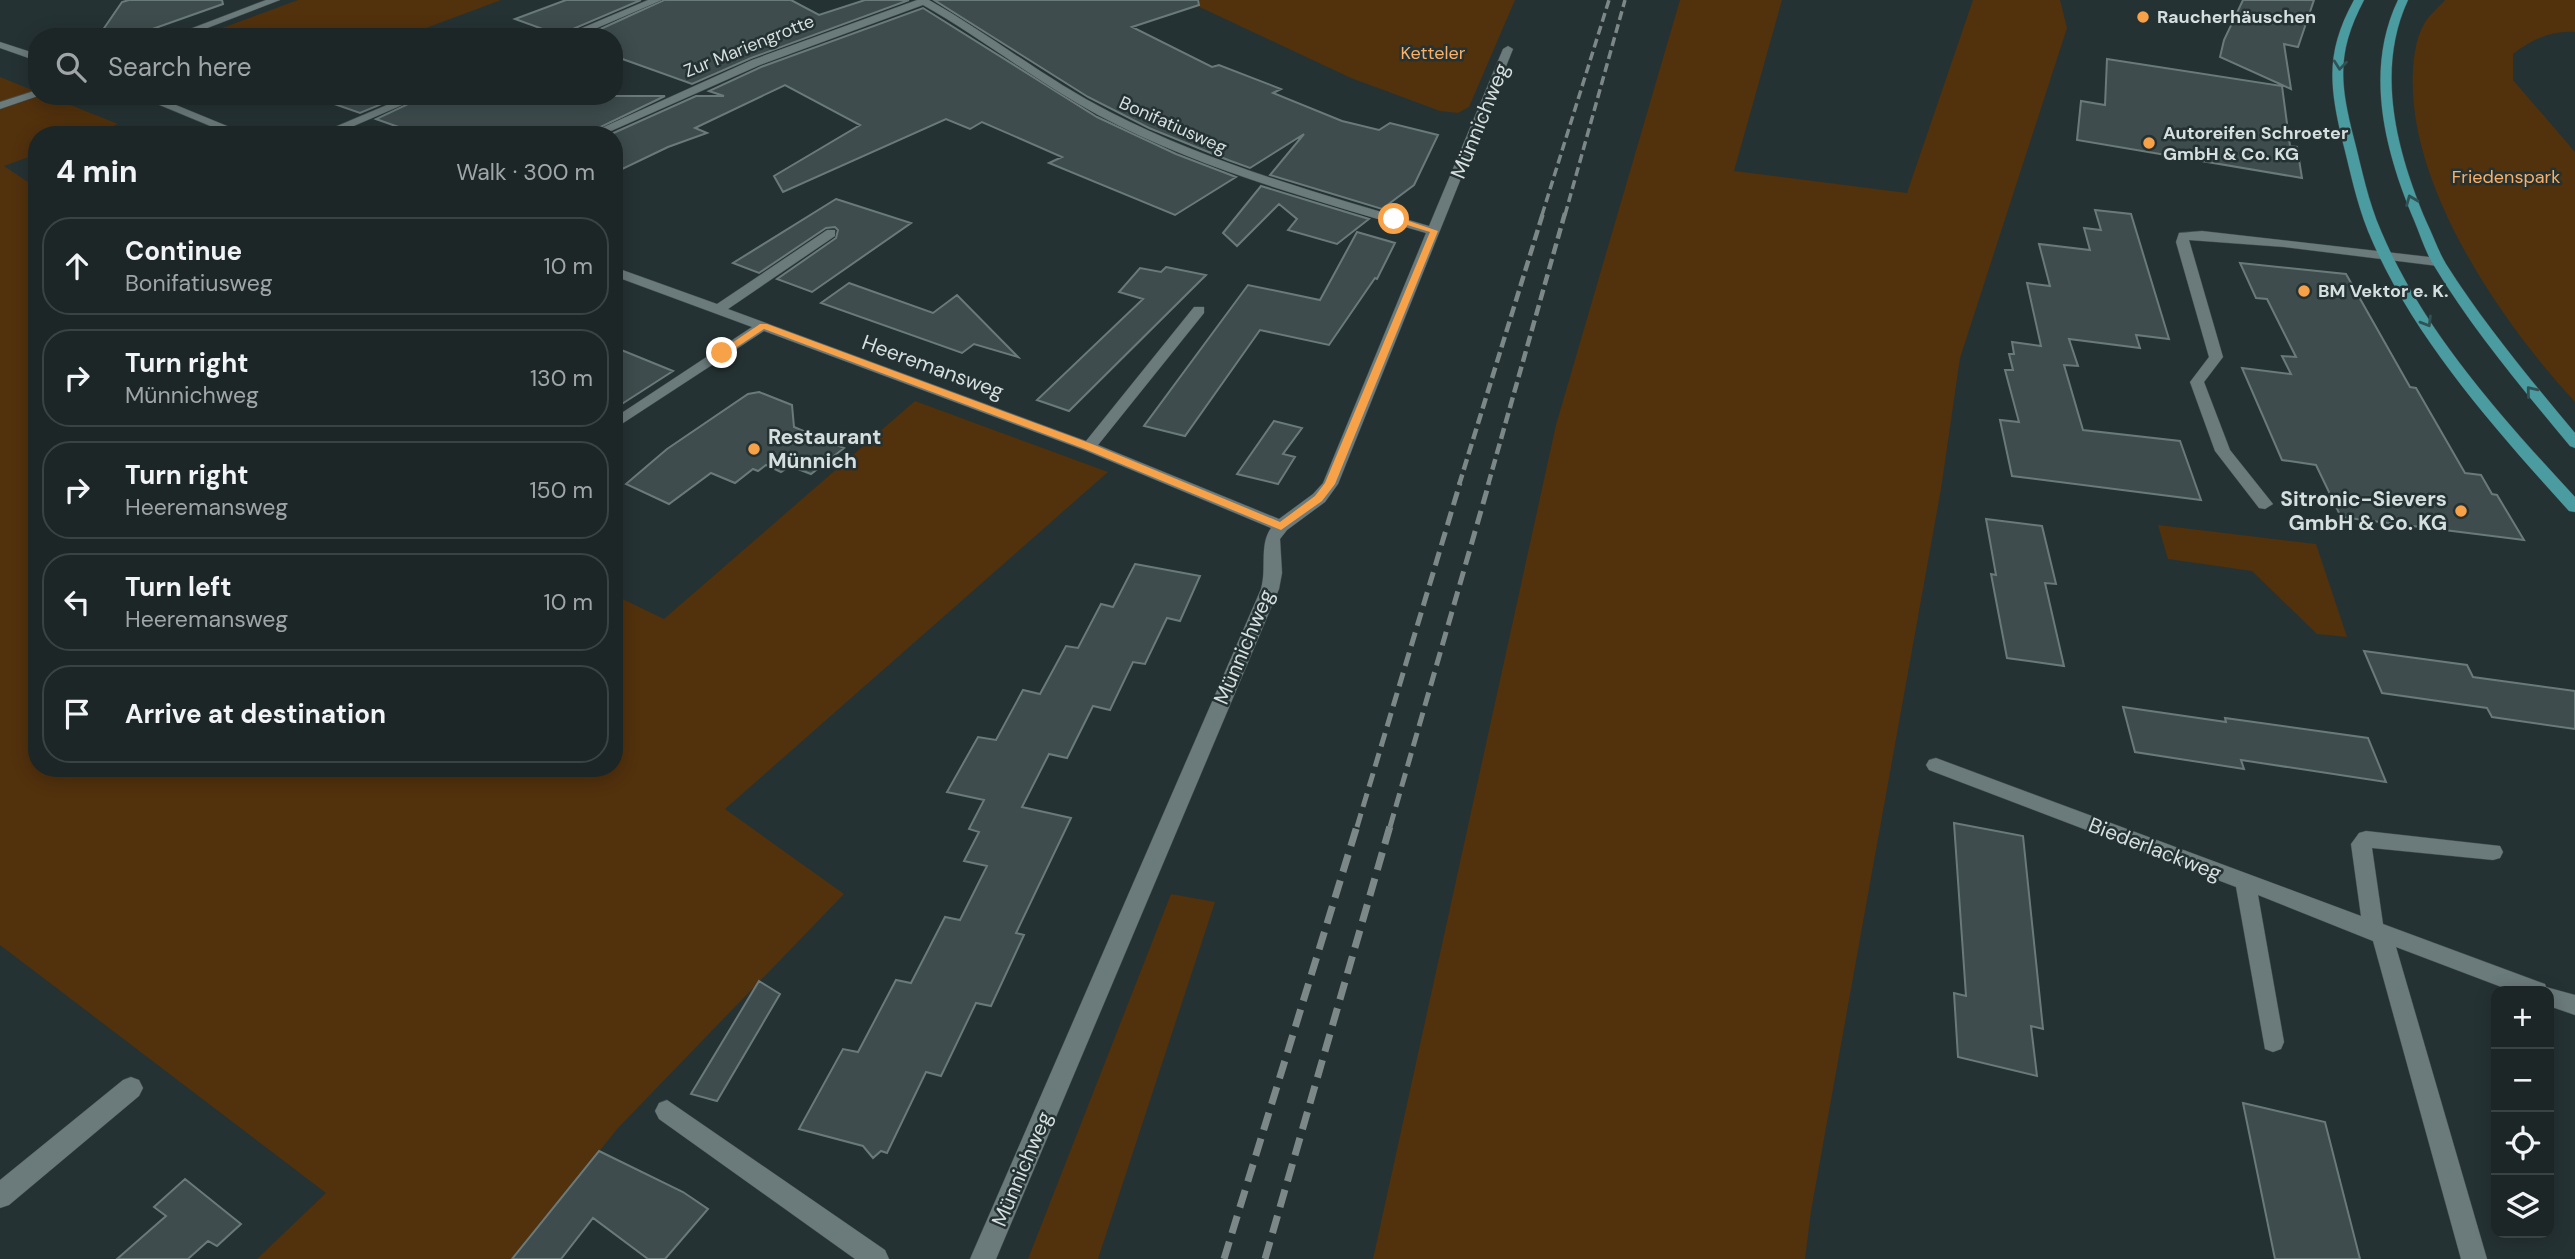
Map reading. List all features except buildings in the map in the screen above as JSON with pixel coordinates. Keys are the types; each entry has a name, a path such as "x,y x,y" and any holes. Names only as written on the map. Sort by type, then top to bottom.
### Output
{"main road":[{"path":"2360,0 2342,43 2337,92 2356,176 2386,256 2446,353 2543,473 2575,507"},
{"path":"2403,0 2395,17 2384,79 2405,186 2438,262 2513,368 2575,443"}],"street":[{"path":"199,28 275,0"},
{"path":"588,28 657,0"},
{"name":"Zur Mariengrotte","path":"611,126 681,92 778,51 923,1"},
{"name":"Bonifatiusweg","path":"923,1 1102,113 1166,143 1292,190 1434,231"},
{"path":"0,45 28,55"},
{"name":"Münnichweg","path":"983,1259 1270,589 1274,573 1272,539 1281,526 1319,498 1329,484 1508,49"},
{"path":"0,106 28,96"},
{"path":"166,105 220,126"},
{"path":"344,126 396,105"},
{"path":"719,310 831,233"},
{"path":"2265,504 2223,451 2197,382 2216,357 2182,242 2183,236 2202,235 2438,262"},
{"name":"Heeremansweg","path":"623,274 1089,447 1281,526"},
{"path":"1089,447 1199,310"},
{"path":"623,419 763,326"},
{"name":"Biederlackweg","path":"1936,765 2378,934 2523,986"},
{"path":"2474,1259 2378,934 2361,844 2367,839 2493,852"},
{"path":"2246,883 2273,1042"},
{"path":"2554,998 2575,1005"},
{"path":"0,1196 131,1088"},
{"path":"667,1111 876,1259"}],"green space":[{"path":"298,0 501,0 426,28 222,28"},
{"name":"Ketteler","path":"1197,0 1515,0 1469,107 1458,113 1440,111 1351,78 1191,3"},
{"path":"1680,0 1782,0 1734,171 1907,193 1973,0 2060,0 2067,28 1960,358 1941,489 1811,1211 1805,1259 1373,1259 1556,425"},
{"name":"Friedenspark","path":"2445,0 2575,0 2575,32 2542,37 2513,54 2513,80 2575,152 2575,402 2517,332 2489,292 2442,204 2425,159 2415,114 2414,58 2421,29"},
{"path":"0,77 28,88 28,105 70,105 118,124 28,126 28,157 4,166 28,182 28,777 623,777 623,599 664,619 915,401 1108,472 725,809 844,894 618,1128 512,1259 257,1259 326,1193 0,945"},
{"path":"2158,525 2316,544 2347,637 2317,634 2252,571 2168,559"},
{"path":"1171,894 1215,902 1098,1259 1028,1259"}],"railway":[{"path":"1542,215 1609,0"},
{"path":"1565,215 1625,0"},
{"path":"1459,485 1543,213"},
{"path":"1488,485 1565,213"},
{"path":"1357,827 1460,483"},
{"path":"1390,827 1489,483"},
{"path":"1224,1259 1357,826"},
{"path":"1265,1259 1390,826"}],"place":[{"name":"Raucherhäuschen","path":"2143,17"},
{"name":"Autoreifen Schroeter GmbH & Co. KG","path":"2149,143"},
{"name":"BM Vektor e. K.","path":"2304,291"},
{"name":"Restaurant Münnich","path":"754,449"},
{"name":"Sitronic-Sievers GmbH & Co. KG","path":"2461,511"}],"route":[{"path":"722,353 763,326 1089,447 1281,526 1319,498 1329,484 1434,231 1394,219"}]}
